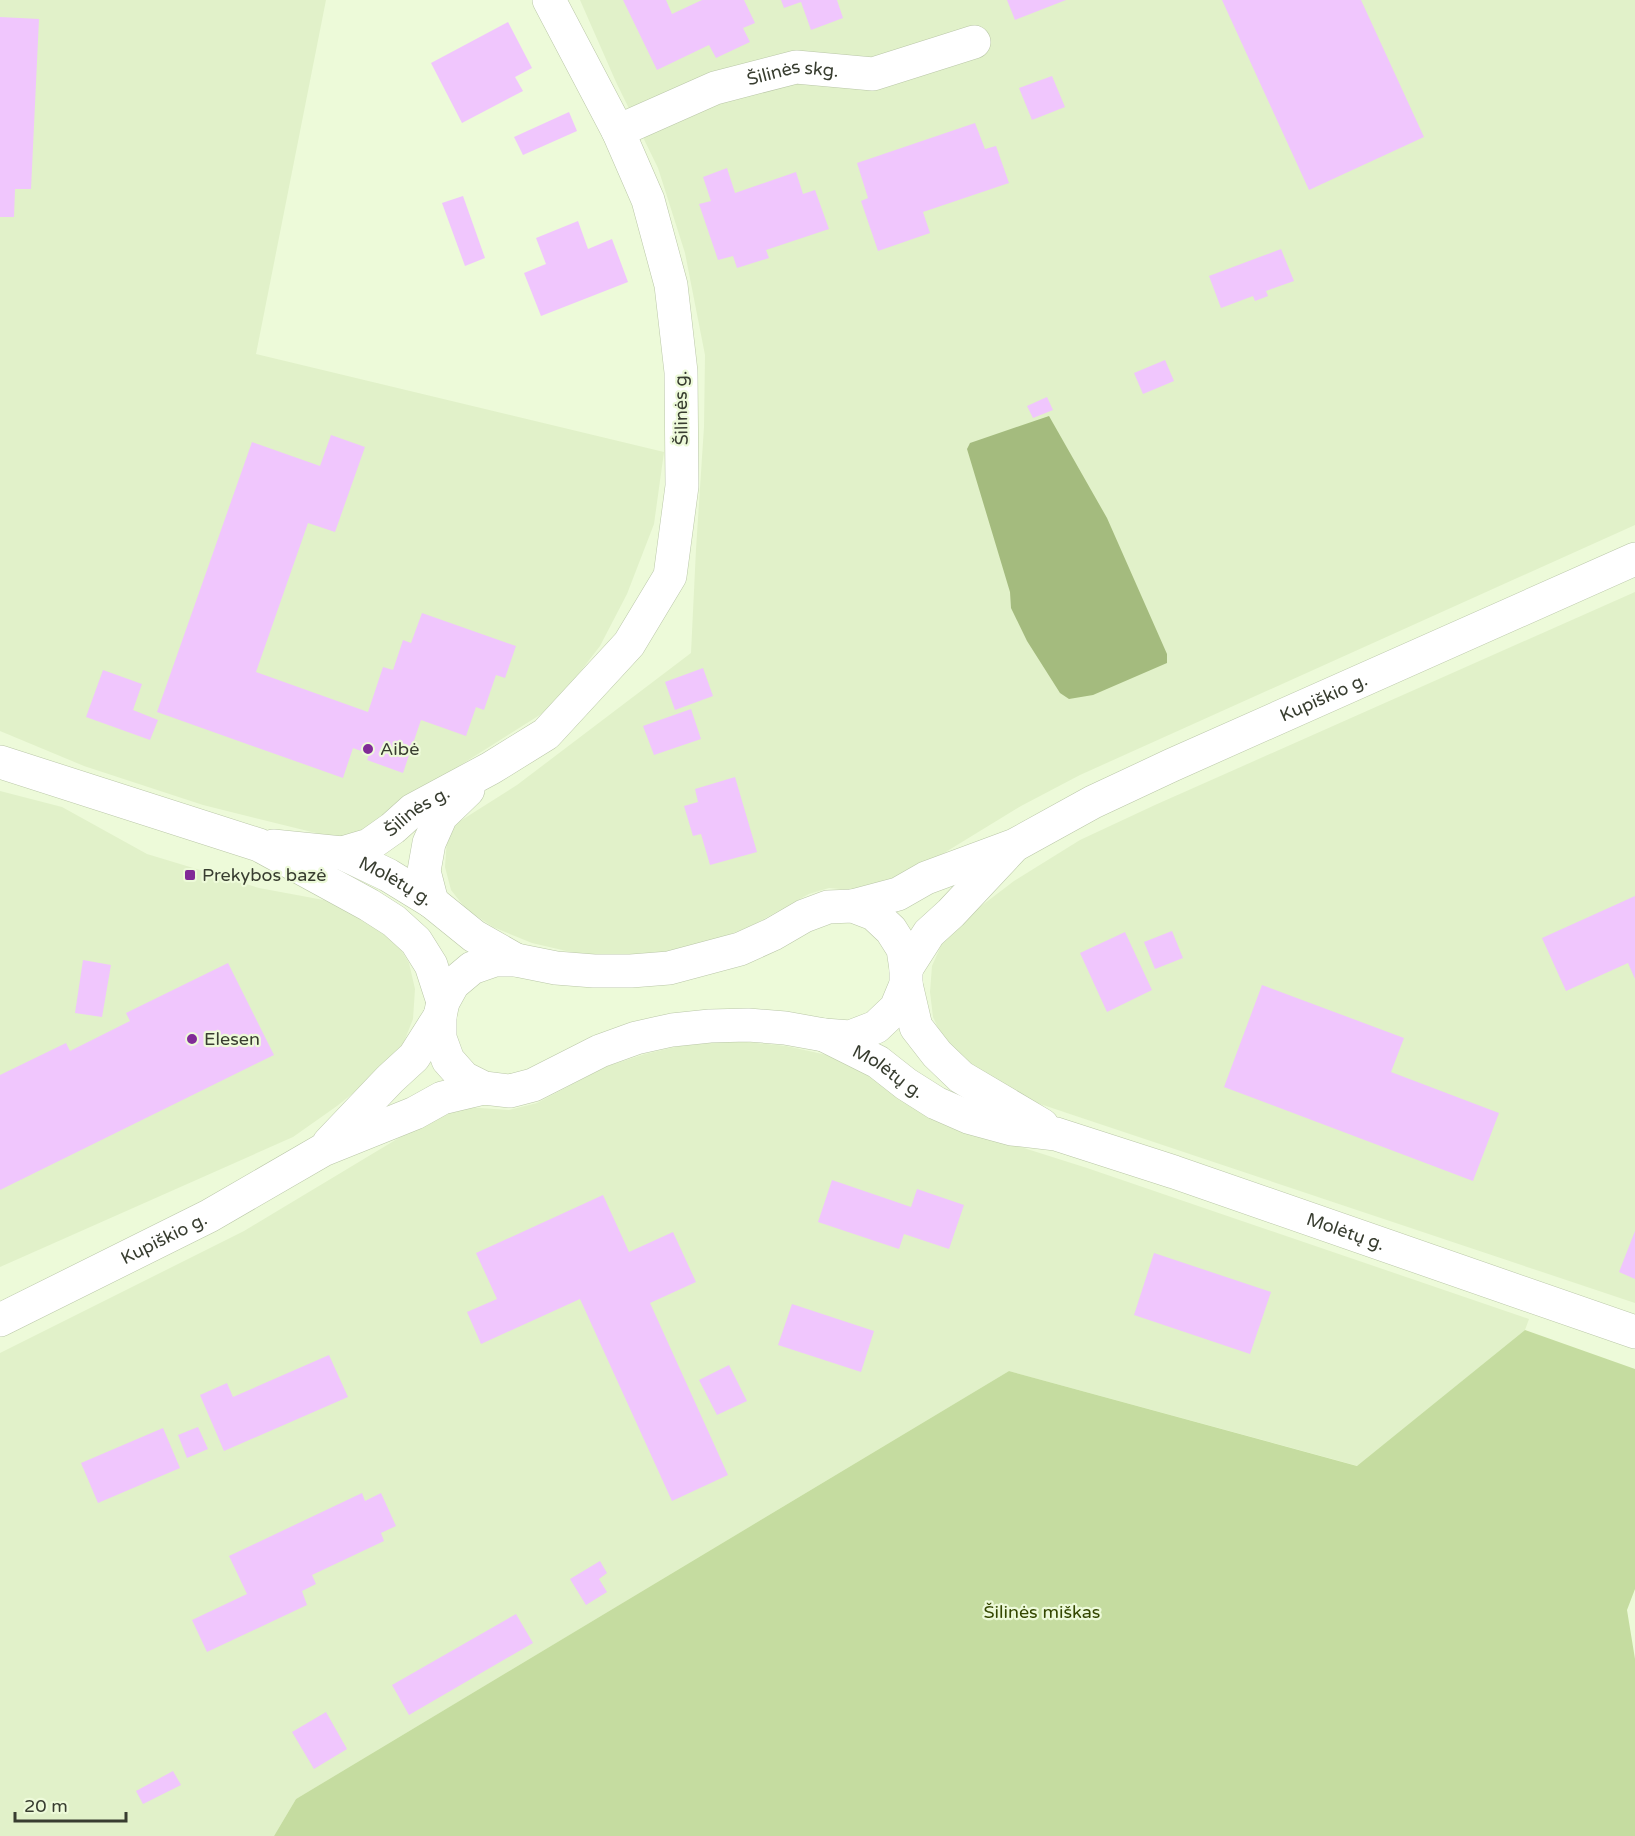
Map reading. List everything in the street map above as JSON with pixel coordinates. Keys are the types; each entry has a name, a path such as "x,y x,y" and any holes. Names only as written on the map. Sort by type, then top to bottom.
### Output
{"main road":[{"name":"Šilinės g.","path":"342,853 369,845 413,810 491,768 546,734 628,644 670,576 682,486 681,372 671,285 648,200 618,131 549,0"},
{"name":"Šilinės skg.","path":"618,131 715,88 796,67 873,74 974,42"},
{"name":"Kupiškio g.","path":"323,1150 414,1057 453,984 472,968 495,960 516,960 556,968 594,971 669,968 740,949 828,906 853,906 898,894 926,878 1015,845 1093,802 1142,779 1635,559"},
{"name":"Molėtų g.","path":"0,762 259,845 369,904 416,940 431,965 441,1009 440,1038 448,1060 464,1077 484,1088"},
{"name":"Šilinės g.","path":"432,902 424,871 429,843 441,816 491,768"},
{"name":"Molėtų g.","path":"259,845 342,853 388,875 432,902 474,936 516,960"},
{"name":"Kupiškio g.","path":"824,1035 850,1037 876,1027 896,1008 906,977 929,933 1015,845"},
{"name":"Molėtų g.","path":"853,906 874,914 891,930 903,949 916,1027 937,1054 962,1077 1056,1134"},
{"path":"484,1088 510,1091 533,1085 600,1051 636,1038 672,1030 748,1025 785,1028 824,1035"},
{"name":"Molėtų g.","path":"824,1035 878,1062 906,1084 936,1103 968,1118 1012,1129 1056,1134 1174,1172 1635,1332"},
{"name":"Kupiškio g.","path":"0,1320 209,1216 323,1150 415,1113 442,1098 484,1088"}],"shaded area":[{"path":"0,0 326,0 256,354 664,452 654,524 627,594 600,646 554,706 456,768 393,814 348,837 324,835 203,805 84,766 0,731"},
{"path":"580,0 1635,0 1635,525 1080,775 1021,806 895,883 852,890 829,888 809,894 755,924 716,940 669,952 619,956 575,953 532,943 493,927 466,909 451,890 445,867 447,839 457,823 517,785 691,653 704,427 705,355 685,253 658,168 616,82"},
{"path":"1049,416 1107,518 1167,654 1167,663 1093,695 1069,699 1060,693 1027,641 1011,608 1010,592 967,449 970,443"},
{"path":"1635,592 1635,1303 1013,1095 985,1078 944,1041 933,1017 930,992 932,966 943,941 964,919 1014,881 1080,840 1155,805"},
{"path":"0,791 62,807 147,854 259,888 329,901 362,915 394,938 409,963 415,989 413,1019 402,1047 377,1074 293,1137 0,1267"},
{"path":"736,1041 786,1046 827,1055 865,1072 958,1127 1087,1168 1529,1319 1525,1330 1358,1466 1009,1371 296,1799 274,1836 0,1836 0,1353 244,1231 442,1112 465,1107 509,1110 537,1103 605,1067 645,1054 684,1045"}],"green space":[{"name":"Šilinės miškas","path":"1525,1330 1635,1369 1635,1589 1627,1610 1635,1659 1635,1836 274,1836 296,1799 1009,1371 1357,1466"}],"building":[{"path":"623,0 666,0 672,14 702,0 744,0 755,23 743,28 750,42 716,58 709,45 657,70"},
{"path":"781,0 837,0 843,18 811,30 801,2 784,8"},
{"path":"1007,0 1066,0 1015,20"},
{"path":"1222,0 1361,0 1424,137 1309,190"},
{"path":"0,17 39,19 31,189 15,189 14,217 0,217"},
{"path":"508,22 532,68 515,77 523,91 462,123 431,63"},
{"path":"1052,76 1065,107 1032,120 1019,88"},
{"path":"569,112 577,131 523,155 514,137"},
{"path":"975,123 985,149 996,146 1009,183 923,212 930,233 878,251 861,201 868,198 857,163"},
{"path":"727,168 735,193 796,172 803,194 815,190 829,229 766,250 769,258 737,268 733,256 718,260 699,204 711,201 703,177"},
{"path":"463,196 485,258 465,266 442,203"},
{"path":"578,221 588,249 612,239 628,282 541,316 524,273 546,264 536,238"},
{"path":"1281,249 1294,281 1266,291 1268,296 1255,301 1253,296 1221,308 1209,276"},
{"path":"1165,360 1174,381 1143,394 1134,373"},
{"path":"1047,397 1053,410 1033,418 1027,406"},
{"path":"331,435 365,447 335,532 308,523 256,672 368,712 383,667 393,670 403,640 411,643 422,613 516,646 505,678 496,675 484,710 476,707 466,736 421,720 403,773 367,760 369,754 353,748 343,778 157,712 252,442 320,466"},
{"path":"703,668 713,696 675,710 665,682"},
{"path":"103,670 142,684 133,710 158,720 150,740 86,717"},
{"path":"691,709 701,739 654,755 643,726"},
{"path":"735,777 757,852 710,865 701,834 693,836 684,806 698,802 695,789"},
{"path":"1635,896 1635,979 1628,963 1566,991 1542,938"},
{"path":"1172,931 1183,958 1155,969 1144,942"},
{"path":"1125,932 1152,990 1107,1012 1080,953"},
{"path":"83,960 111,965 102,1017 75,1013"},
{"path":"228,963 274,1055 0,1190 0,1075 66,1043 70,1051 130,1021 126,1013"},
{"path":"1262,985 1404,1038 1391,1072 1499,1113 1473,1181 1224,1087"},
{"path":"832,1180 911,1207 917,1189 964,1205 949,1249 904,1234 899,1249 818,1222"},
{"path":"603,1195 629,1252 673,1232 696,1282 650,1303 728,1475 672,1501 580,1299 481,1344 467,1312 497,1299 476,1253"},
{"path":"1635,1231 1635,1279 1619,1272"},
{"path":"1154,1253 1271,1292 1250,1354 1134,1315"},
{"path":"792,1304 874,1331 861,1372 778,1345"},
{"path":"329,1355 348,1397 224,1451 200,1395 227,1383 233,1397"},
{"path":"729,1365 747,1401 717,1415 699,1380"},
{"path":"198,1427 208,1449 187,1458 178,1435"},
{"path":"163,1428 180,1468 98,1503 81,1463"},
{"path":"362,1493 365,1501 381,1493 396,1526 381,1533 384,1541 312,1575 316,1584 302,1591 307,1605 207,1652 192,1620 247,1594 229,1556"},
{"path":"600,1561 607,1573 599,1579 607,1592 586,1605 570,1579"},
{"path":"516,1614 533,1643 409,1715 392,1685"},
{"path":"326,1712 347,1749 314,1769 292,1732"},
{"path":"173,1771 181,1785 143,1804 136,1791"}],"place":[{"name":"Aibė","path":"368,749"},
{"name":"Prekybos bazė","path":"190,875"},
{"name":"Elesen","path":"192,1039"}]}
